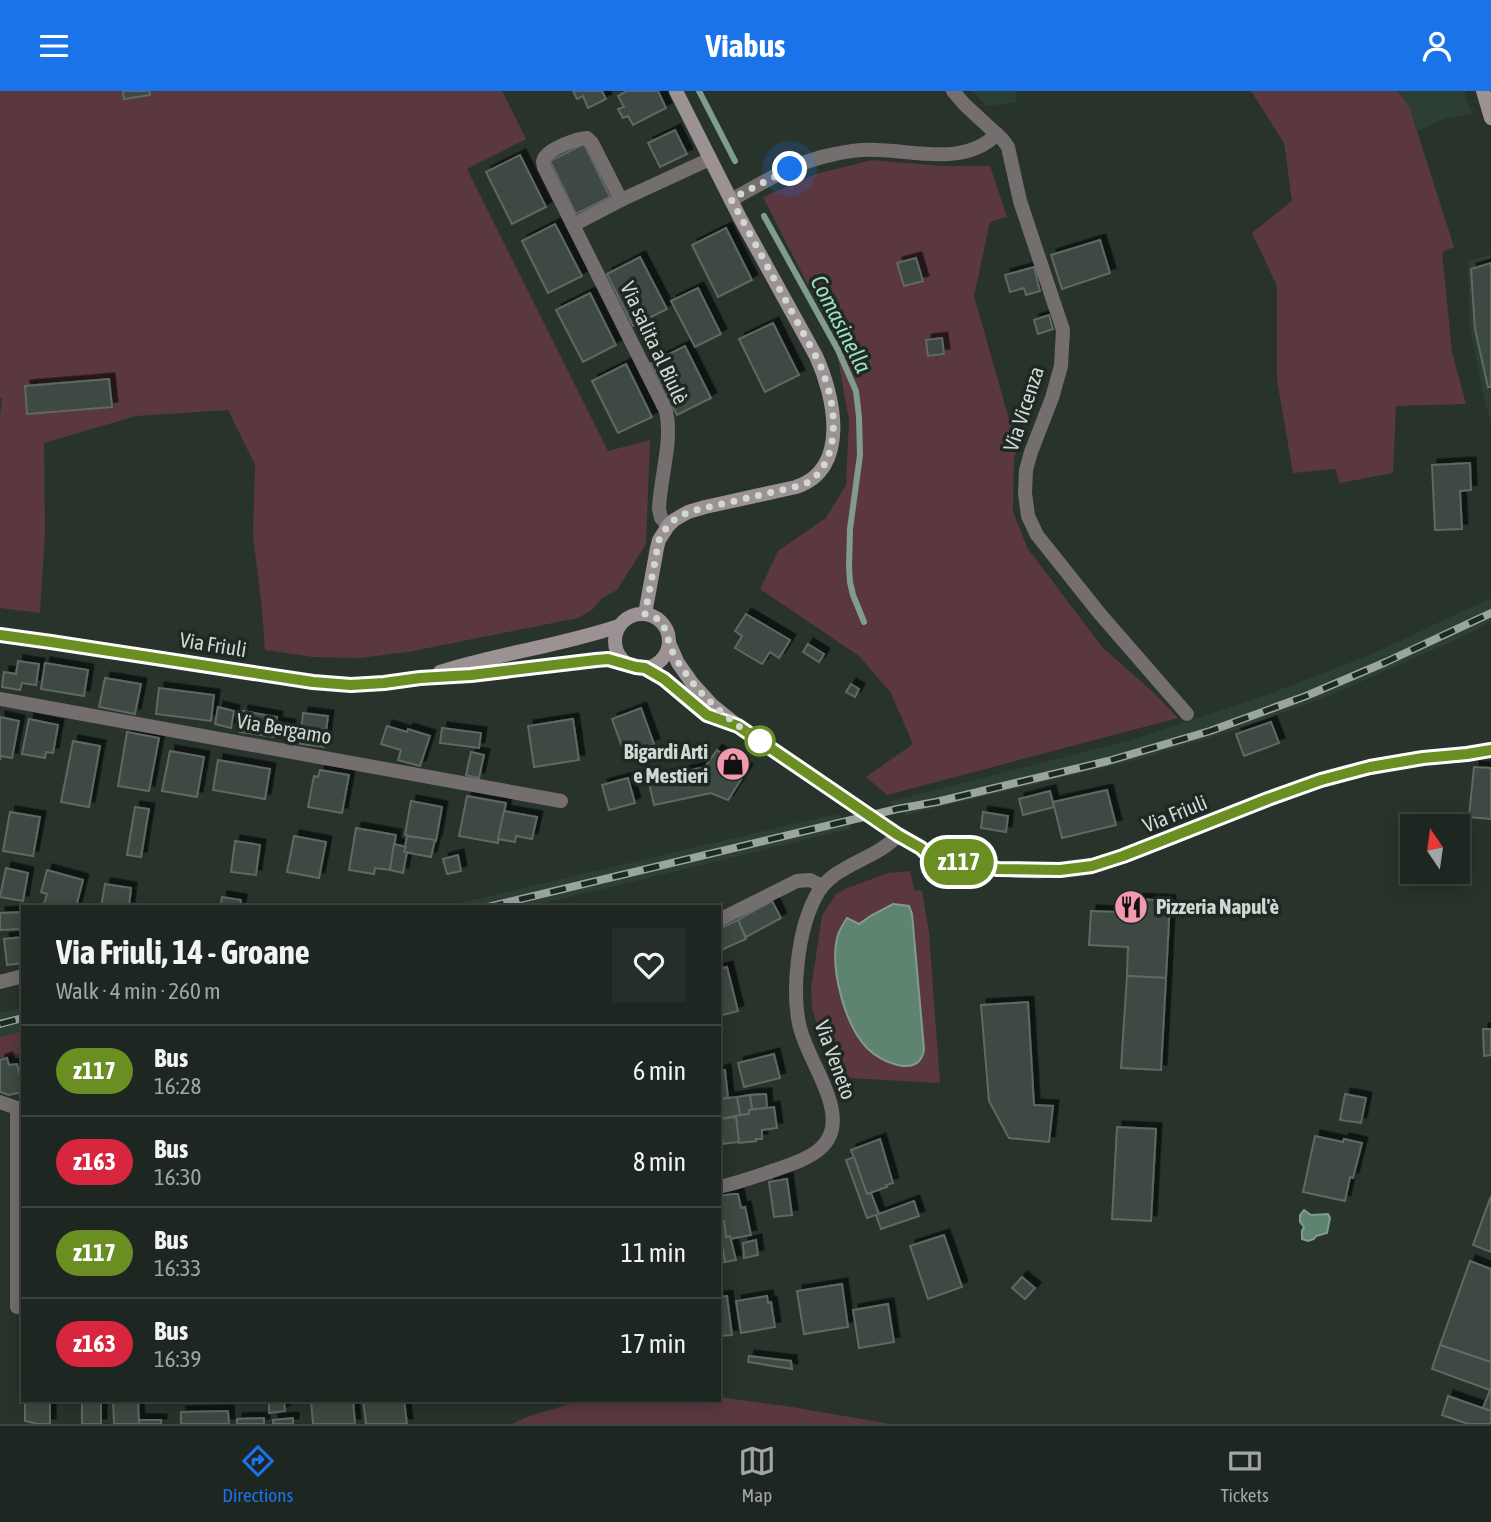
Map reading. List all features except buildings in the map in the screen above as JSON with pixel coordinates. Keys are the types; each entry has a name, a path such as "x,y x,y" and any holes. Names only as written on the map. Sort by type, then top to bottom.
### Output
{"street":[{"path":"645,614 659,540 668,526 679,517 696,510 810,482 824,466 831,447 833,423 832,407 820,364 676,91"},
{"name":"Via Vicenza","path":"953,91 1008,147 1020,201 1063,330 1062,366 1026,470 1028,516 1037,535 1100,614 1187,713"},
{"path":"1483,91 1490,115"},
{"path":"731,199 790,169 823,156 869,150 950,155 977,147 997,134"},
{"name":"Via salita al Biulè","path":"621,200 587,138 576,139 548,153 544,158 543,163 666,411 667,437 659,509 661,518 668,526"},
{"path":"573,225 710,159"},
{"path":"738,726 707,715 664,679 645,668 626,663 615,649 615,634 619,626 630,616 645,614 655,617 668,633 669,643 678,663 712,705 738,726 860,809"},
{"name":"Via Friuli","path":"420,678 467,663 592,635 619,626"},
{"name":"Via Friuli","path":"0,635 313,682 384,683 608,659 626,663"},
{"path":"645,668 663,658 669,643"},
{"name":"Via Bergamo","path":"0,699 561,801"},
{"name":"Via Friuli","path":"879,822 927,854 998,869 1060,870 1123,856 1321,780 1370,767 1491,750"},
{"path":"721,919 797,881 810,880 822,885 834,874 880,849 898,835"},
{"name":"Via Veneto","path":"721,1187 808,1158 821,1149 831,1135 831,1103 804,1039 796,998 806,923 811,905 822,885"},
{"path":"0,982 21,977"},
{"path":"0,1102 20,1109 17,1307"}],"shaded area":[{"path":"0,91 502,91 526,139 467,169 608,451 650,440 646,544 617,590 602,598 592,610 578,618 408,652 360,658 313,657 265,650 253,535 255,465 228,410 136,416 44,443 45,533 40,613 0,608"},
{"path":"972,91 1016,91 1016,102 987,106"},
{"path":"1251,91 1397,91 1409,106 1454,247 1442,252 1452,352 1466,404 1396,406 1393,473 1340,483 1335,469 1293,473 1277,380 1277,286 1252,233 1292,201 1284,143"},
{"path":"1397,91 1464,91 1472,114 1446,118 1418,131 1409,106"},
{"path":"872,160 941,166 990,166 1007,217 990,222 974,296 1009,419 1027,422 1014,458 1013,512 1028,549 1103,648 1178,718 887,795 866,777 913,744 891,693 859,656 760,589 778,551 826,518 846,485 849,421 834,336 763,197 816,174"},
{"path":"1491,255 1491,423 1470,327 1468,261"},
{"path":"1491,598 1491,621 1464,636 1326,697 1238,729 1140,759 906,815 888,802 1132,740 1266,695 1370,655"},
{"path":"836,814 853,828 536,905 452,905"},
{"path":"910,871 914,890 922,891 929,933 940,1083 849,1078 821,1040 812,1008 811,989 822,916 836,894 888,873","holes":["893,904 911,909 924,1049 917,1062 902,1066 846,1012 838,980 836,946 839,933 847,919 858,924"]},
{"path":"893,904 909,906 912,914 924,1049 916,1064 909,1066 882,1059 860,1039 841,997 836,966 837,938 847,918 859,924"},
{"path":"21,1008 21,1032 0,1037 0,1013"},
{"path":"21,1032 21,1053 0,1058 0,1037"},
{"path":"1304,1210 1311,1215 1328,1214 1330,1218 1327,1233 1308,1241 1302,1239 1304,1227 1300,1222 1300,1215"},
{"path":"721,1397 890,1424 512,1424 529,1416 577,1402 721,1402"}],"waterway":[{"name":"Comasinella","path":"699,91 735,161"},
{"name":"Comasinella","path":"764,216 838,350 856,391 860,455 850,529 849,567 853,595 864,622"}],"tunnel":[{"path":"860,809 879,822"}],"railway":[{"path":"496,905 1108,761 1210,731 1306,696 1491,613"},
{"path":"0,1024 21,1019"}],"bus line":[{"name":"z117","path":"0,635 313,682 351,685 471,675 608,659 626,663 645,668 664,679 707,715 738,726 927,854 998,869 1060,870 1092,866 1321,780 1370,767 1491,750"}],"place":[{"name":"Bigardi Arti e Mestieri","path":"733,764"},
{"name":"Pizzeria Napul'è","path":"1131,907"}],"route":[{"path":"760,741 712,705 692,683 678,663 666,628 659,620 645,614 659,540 674,520 696,510 803,485 821,472 829,455 832,407 820,364 731,199 790,169"}]}
